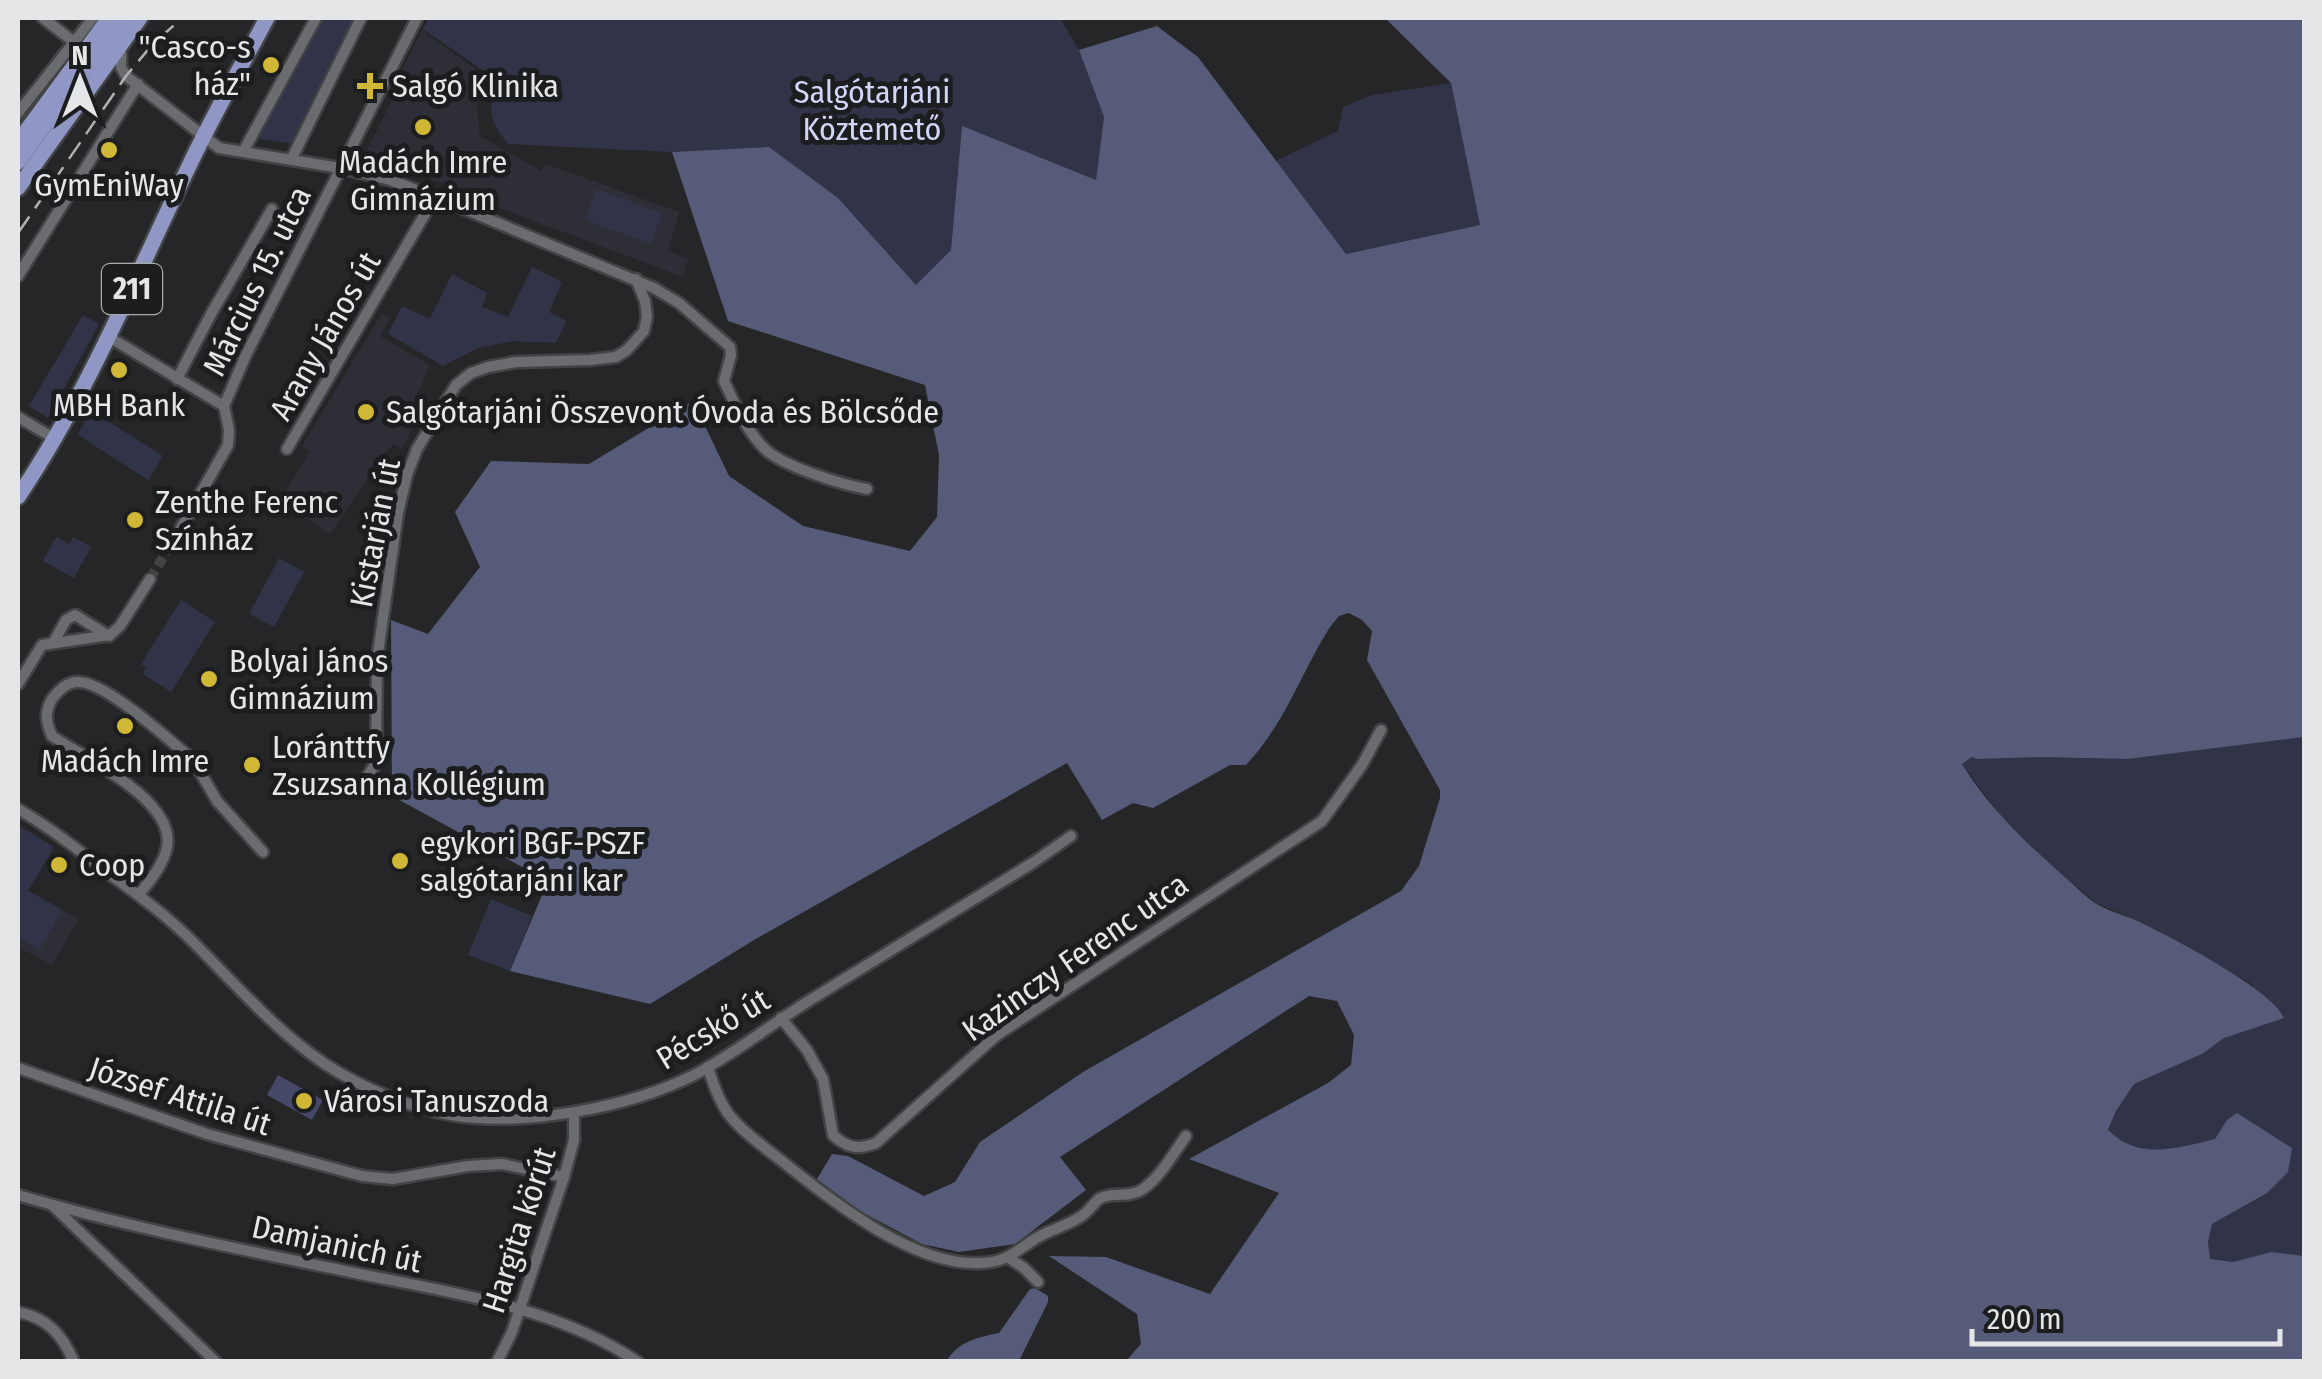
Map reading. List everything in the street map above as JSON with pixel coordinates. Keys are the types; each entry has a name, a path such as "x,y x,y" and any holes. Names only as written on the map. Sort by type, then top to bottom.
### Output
{"main road":[{"path":"18,142 110,18"},
{"path":"18,162 81,53 122,18"},
{"path":"18,188 140,18"},
{"name":"211","path":"18,497 109,336 204,137 267,18"}],"street":[{"path":"42,18 81,53"},
{"path":"18,113 81,53 93,18"},
{"path":"243,152 316,18"},
{"path":"291,160 361,18"},
{"name":"Március 15. utca","path":"181,528 228,445 224,406 246,355 417,18"},
{"path":"126,36 120,67 126,76 219,148 390,180 635,278 667,296 730,347 724,382 751,433 767,452 784,462 867,489"},
{"path":"18,276 138,84"},
{"path":"185,122 203,123 214,118"},
{"name":"Arany János út","path":"287,449 435,197"},
{"path":"177,379 272,208"},
{"path":"635,278 645,301 646,317"},
{"name":"Kistarján út","path":"367,777 376,763 377,660 398,513 416,449 456,385 472,373 516,362 616,356 628,350 644,332 646,317 658,299 667,296"},
{"name":"Március 15. utca","path":"109,336 224,406"},
{"path":"18,417 54,438"},
{"path":"18,684 38,648 109,636 120,626 150,578"},
{"path":"53,643 64,622 75,615 109,636"},
{"path":"139,894 161,865 168,842 165,826 152,805 133,789 52,736 46,723 47,708 56,692 69,684 80,681 102,690 193,760 217,801 263,852"},
{"name":"Kazinczy Ferenc utca","path":"781,1018 823,1079 833,1134 852,1147 876,1143 997,1035 1322,821 1362,765 1380,730"},
{"name":"Pécskő út","path":"18,809 171,920 276,1025 326,1064 400,1100 452,1115 490,1118 574,1112 631,1100 708,1068 1070,836"},
{"name":"József Attila út","path":"18,1068 207,1134 362,1176 393,1178 478,1164 502,1164 564,1177"},
{"path":"708,1068 728,1113 822,1195 843,1210 942,1259 979,1263 1010,1258 1032,1240 1085,1214 1102,1198 1130,1195 1146,1187 1169,1163 1186,1136"},
{"name":"Hargita körút","path":"497,1362 512,1332 564,1177 574,1140 574,1112"},
{"name":"Damjanich út","path":"18,1196 182,1238 520,1309 576,1328 638,1362"},
{"path":"53,1206 216,1362"},
{"path":"1010,1258 1038,1282"},
{"path":"18,1312 39,1319 58,1332 74,1362"}],"shaded area":[{"path":"1385,18 2304,18 2304,737 2128,759 1972,757 1962,764 2010,825 2091,900 2218,965 2261,993 2284,1018 2224,1038 2202,1054 2134,1084 2108,1130 2132,1146 2158,1150 2215,1139 2227,1120 2237,1113 2292,1148 2288,1172 2267,1193 2212,1224 2208,1242 2210,1259 2233,1262 2271,1252 2304,1256 2304,1361 1126,1361 1141,1344 1137,1314 1049,1256 1106,1257 1210,1294 1279,1193 1189,1159 1328,1083 1351,1065 1354,1035 1337,1001 1309,996 1060,1157 1086,1190 1015,1244 959,1252 922,1244 858,1210 817,1179 832,1154 848,1156 924,1196 955,1182 980,1142 1083,1072 1401,891 1419,866 1440,790 1367,660 1372,631 1349,613 1339,616 1330,627 1282,715 1246,765 1230,765 1153,808 1133,803 1102,820 1067,763 754,940 650,1004 510,971 548,881 392,796 391,620 428,634 480,567 455,512 491,461 589,464 693,401 729,476 803,526 910,551 937,517 939,455 925,385 728,321 672,152 769,147 838,198 916,285 951,250 962,126 1096,180 1104,117 1079,50 1157,26 1198,57 1346,254 1480,225 1451,83"},
{"path":"423,29 493,81 477,105 480,136 541,171 546,164 679,212 668,251 688,259 683,277 446,184 366,159 397,90 393,87"},
{"name":"Salgótarjáni Összevont Óvoda és Bölcsőde","path":"382,313 390,318 380,336 430,365 403,427 411,430 402,449 393,444 386,452 330,534 279,501 310,452 302,446"},
{"path":"18,885 79,919 52,965 18,947"},
{"path":"278,1075 323,1100 312,1120 267,1095"},
{"path":"1030,1289 1048,1296 1048,1302 1019,1361 947,1361 962,1345 999,1333"}],"green space":[{"path":"321,18 357,18 294,144 255,138"},
{"name":"Salgótarjáni Köztemető","path":"429,18 1060,18 1079,50 1104,117 1096,180 962,127 951,250 916,285 838,198 769,147 672,152 508,144 492,115 500,82 423,29"},
{"path":"1451,83 1480,225 1346,254 1276,161 1338,131 1343,107 1372,95"},
{"path":"596,189 662,213 651,244 585,220"},
{"path":"532,267 562,282 549,312 566,321 556,343 514,341 478,348 443,366 388,334 402,306 430,319 452,274 487,293 482,307 508,317"},
{"path":"83,315 99,324 48,418 29,406"},
{"path":"90,410 163,456 148,480 78,435"},
{"path":"56,537 69,544 73,537 91,547 74,578 43,561"},
{"path":"279,558 304,572 274,627 249,614"},
{"path":"181,600 215,622 171,692 143,674 146,668 141,664"},
{"path":"2304,737 2304,1256 2271,1252 2233,1262 2209,1259 2212,1224 2267,1193 2292,1148 2227,1120 2215,1139 2159,1150 2133,1146 2108,1131 2134,1084 2202,1054 2224,1038 2250,1027 2253,985 2137,920 2096,903 2004,820 1962,764 1972,757 2128,759"},
{"path":"18,825 54,847 28,891 62,910 40,949 18,937"},
{"path":"491,899 532,916 510,971 468,955"}],"tunnel":[{"path":"150,579 181,528"}],"railway":[{"path":"18,233 126,76 182,18"}],"place":[{"name":"\"Casco-s ház\"","path":"271,65"},
{"name":"Salgó Klinika","path":"370,86"},
{"name":"Madách Imre Gimnázium","path":"423,127"},
{"name":"GymEniWay","path":"109,150"},
{"name":"MBH Bank","path":"119,370"},
{"name":"Salgótarjáni Összevont Óvoda és Bölcsőde","path":"366,412"},
{"name":"Zenthe Ferenc Színház","path":"135,520"},
{"name":"Bolyai János Gimnázium","path":"209,679"},
{"name":"Madách Imre","path":"125,726"},
{"name":"Loránttfy Zsuzsanna Kollégium","path":"252,765"},
{"name":"egykori BGF-PSZF salgótarjáni kar","path":"400,861"},
{"name":"Coop","path":"59,865"},
{"name":"Városi Tanuszoda","path":"304,1101"}]}
